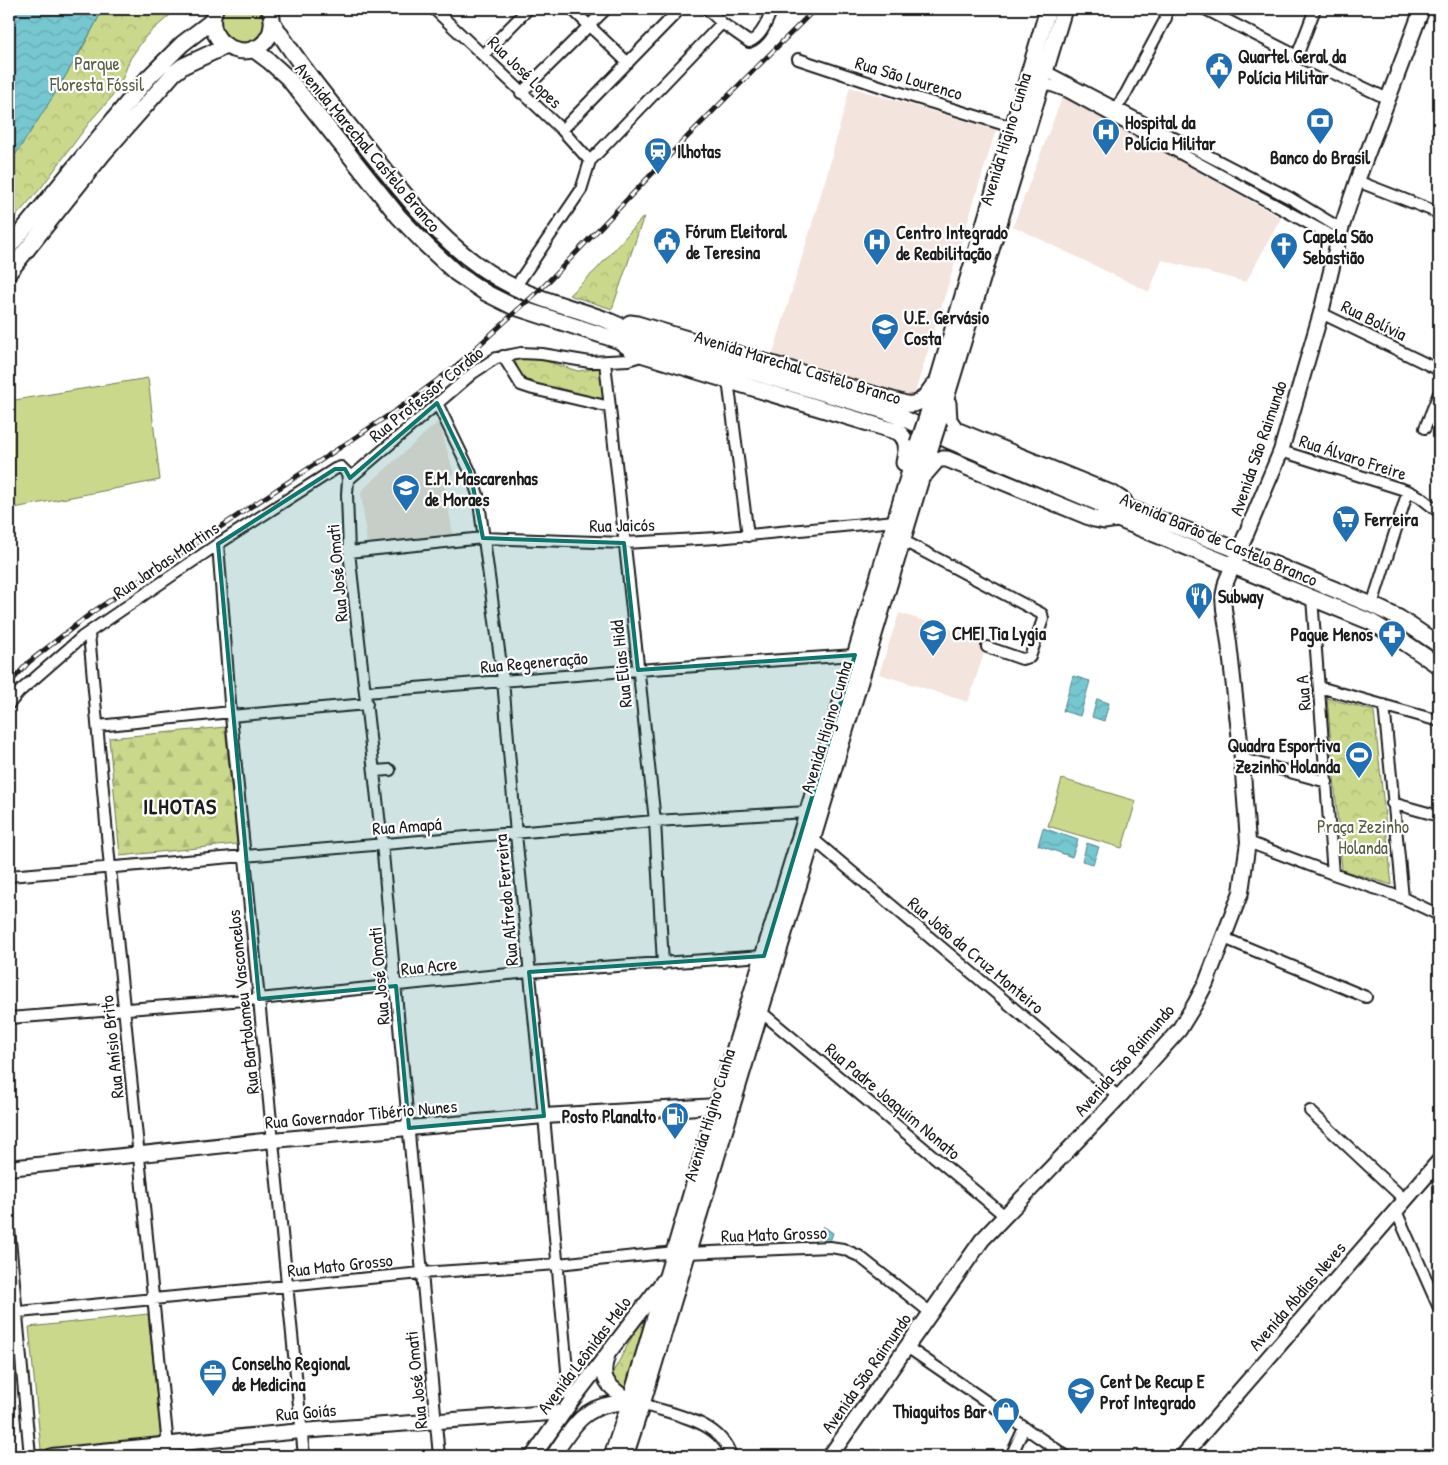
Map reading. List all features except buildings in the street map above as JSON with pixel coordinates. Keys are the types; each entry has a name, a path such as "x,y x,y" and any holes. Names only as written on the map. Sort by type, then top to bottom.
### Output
{"main road":[{"name":"Avenida Higino Cunha","path":"933,419 938,380 1048,9"},
{"name":"Avenida Higino Cunha","path":"625,1456 667,1277 681,1253 717,1106 764,956 894,521 906,484 924,446 933,419 947,394 1064,9"},
{"path":"213,15 214,31 219,40 235,50 244,51 253,49 263,43 270,34 272,14"},
{"name":"Avenida Marechal Castelo Branco","path":"272,14 297,59 404,194 436,230 467,258 514,287 623,334"},
{"path":"9,247 93,142 147,79 213,15"},
{"path":"9,272 102,155 174,73 183,66 226,46"},
{"name":"Avenida Marechal Castelo Branco","path":"253,49 269,60 288,78 399,217 456,273 486,293 512,306 623,334"},
{"path":"93,142 102,155"},
{"path":"906,484 904,467 907,444 898,432 728,380 646,348 632,350 623,334 630,324 637,324 906,404 920,402 938,380"},
{"name":"Avenida Marechal Castelo Branco","path":"646,348 885,411 948,440 1101,504"},
{"path":"921,478 938,459 947,459 1094,519 1104,521 1122,513 1124,501 1113,494 956,430 949,420 947,394"},
{"name":"Avenida Higino Cunha","path":"612,1456 636,1403 681,1253 728,1117 921,478 924,446"},
{"name":"Avenida Barão de Castelo Branco","path":"1101,504 1108,515 1122,513 1240,551 1372,604 1405,622 1439,645"},
{"name":"Avenida Barão de Castelo Branco","path":"1122,513 1233,566 1371,622 1439,666"}],"street":[{"name":"Rua José Lopes","path":"434,9 484,54 521,93 562,130 590,161"},
{"path":"484,54 528,9"},
{"path":"572,9 628,63"},
{"path":"521,93 606,9"},
{"path":"562,130 680,9"},
{"path":"712,11 722,23 749,42 754,40 760,33 772,9"},
{"path":"1114,112 1166,18 1164,9"},
{"path":"1205,9 1297,56 1388,99"},
{"path":"1297,56 1315,9"},
{"name":"Avenida São Raimundo","path":"830,1456 982,1240 1119,1097 1179,1030 1195,1004 1224,938 1241,892 1248,842 1242,759 1223,597 1226,582 1280,451 1321,313 1340,235 1357,181 1422,9"},
{"path":"520,280 581,190 590,161 722,23"},
{"name":"Rua São Lourenco","path":"798,59 910,96 1012,126"},
{"path":"1043,76 1068,92 1114,112 1340,235"},
{"path":"1357,181 1439,213"},
{"name":"Rua Bolívia","path":"1321,313 1439,370"},
{"path":"605,362 628,360 646,348"},
{"name":"Rua Professor Cordão","path":"348,480 473,373 496,358 521,353 542,354 590,362 605,362"},
{"path":"503,356 521,385 610,407"},
{"name":"Rua Elias Hidd","path":"605,362 655,822 663,964"},
{"path":"728,380 748,536"},
{"path":"1425,428 1439,393"},
{"name":"Rua Alfredo Ferreira","path":"437,403 470,471 478,495 503,680 558,1264 567,1408"},
{"name":"Rua Álvaro Freire","path":"1280,451 1408,491 1439,512"},
{"name":"Rua Jarbas Martins","path":"9,704 73,644 218,544 336,469 341,467 345,469 348,480"},
{"name":"Rua José Omati","path":"348,480 346,494 349,552 382,844 439,1456"},
{"path":"1372,604 1408,491"},
{"name":"Rua Jaicós","path":"349,552 483,538 624,543 748,536 894,521"},
{"path":"902,540 1042,614 1043,619 1030,657 1026,659 987,647"},
{"name":"Rua Bartolomeu Vasconcelos","path":"218,544 231,714 304,1456"},
{"name":"Rua A","path":"1312,598 1333,874"},
{"name":"Rua Anísio Brito","path":"89,634 110,868 168,1450"},
{"name":"Rua Regeneração","path":"366,692 503,680 855,655"},
{"path":"1319,687 1439,721"},
{"path":"98,726 367,704"},
{"path":"1384,704 1392,803 1403,898"},
{"path":"1242,759 1327,782"},
{"path":"374,771 390,770"},
{"path":"1392,803 1439,816"},
{"name":"Rua Amapá","path":"9,876 655,822 807,812"},
{"name":"Rua João da Cruz Monteiro","path":"813,839 1119,1097"},
{"path":"1248,842 1403,898 1439,915"},
{"path":"1224,938 1366,997"},
{"name":"Rua Acre","path":"9,1018 259,999 529,972 764,956"},
{"name":"Rua Padre Joaquim Nonato","path":"760,1011 1005,1216"},
{"path":"717,1106 728,1117"},
{"name":"Rua Governador Tibério Nunes","path":"9,1168 273,1140 544,1116 717,1106"},
{"path":"1310,1110 1405,1200"},
{"name":"Avenida Abdias Neves","path":"1183,1456 1439,1161"},
{"path":"1396,1211 1439,1308"},
{"path":"9,1229 13,1312 30,1456"},
{"name":"Rua Mato Grosso","path":"13,1312 422,1273 681,1253 830,1247 843,1249 859,1256 931,1313"},
{"name":"Avenida Leônidas Melo","path":"533,1456 567,1408 667,1277"},
{"path":"907,1347 1066,1456"},
{"path":"609,1352 604,1367 605,1380 614,1390 636,1403 704,1425 720,1437 732,1456"},
{"name":"Avenida Leônidas Melo","path":"553,1456 588,1411 602,1406 636,1403"},
{"name":"Rua Goiás","path":"52,1456 168,1450 301,1431 436,1422 567,1408"},
{"path":"1011,1456 1024,1428"}],"highlighted area":[{"path":"437,403 470,471 483,538 624,543 638,670 855,655 764,956 529,972 544,1116 409,1128 396,986 259,999 218,544 335,469 345,469 350,478"}],"shaded area":[{"path":"850,87 996,130 914,396 909,398 772,357 827,174"},
{"name":"Hospital da Polícia Militar","path":"1063,95 1281,218 1246,282 1162,260 1149,292 1013,226"},
{"name":"E.M. Mascarenhas de Moraes","path":"439,421 454,474 443,477 453,534 367,545 361,491"},
{"name":"CMEI Tia Lygia","path":"899,613 988,641 968,702 879,674"}],"green space":[{"name":"Parque Floresta Fóssil","path":"103,9 177,9 146,36 130,59 120,85 111,98 92,119 41,188 9,224 9,164 82,49"},
{"path":"221,9 263,9 266,27 258,39 246,45 231,41 219,29"},
{"path":"644,216 612,309 569,295 597,269"},
{"path":"521,356 578,371 602,368 604,384 602,399 532,383 521,376 514,358"},
{"path":"148,378 160,480 9,509 9,401"},
{"name":"Praça Zezinho Holanda","path":"1327,698 1374,711 1392,885 1342,870"},
{"path":"225,727 237,844 120,856 109,738"},
{"path":"1062,779 1136,801 1122,848 1048,826"},
{"path":"648,1310 627,1391 617,1384 612,1374"},
{"path":"148,1314 161,1437 41,1450 29,1327"}],"water":[{"path":"9,9 103,9 58,88 9,164"},
{"path":"1073,676 1090,681 1080,716 1063,711"},
{"path":"1097,699 1109,703 1104,721 1092,717"},
{"path":"1043,828 1078,840 1072,857 1038,845"},
{"path":"1087,843 1099,847 1093,864 1082,861"},
{"path":"823,1226 833,1233 831,1239 818,1239"}],"railway":[{"path":"9,684 29,662 94,611 398,409 454,368 545,285 693,131 815,9"}],"place":[{"name":"Quartel Geral da Polícia Militar","path":"1219,90"},
{"name":"Banco do Brasil","path":"1320,145"},
{"name":"Hospital da Polícia Militar","path":"1106,156"},
{"name":"Ilhotas","path":"658,175"},
{"name":"Fórum Eleitoral de Teresina","path":"667,265"},
{"name":"Centro Integrado de Reabilitação","path":"877,266"},
{"name":"Capela São Sebastião","path":"1284,270"},
{"name":"U.E. Gervásio Costa","path":"885,351"},
{"name":"E.M. Mascarenhas de Moraes","path":"406,512"},
{"name":"Ferreira","path":"1346,543"},
{"name":"Subway","path":"1199,620"},
{"name":"CMEI Tia Lygia","path":"933,657"},
{"name":"Pague Menos","path":"1392,658"},
{"name":"Quadra Esportiva Zezinho Holanda","path":"1359,779"},
{"name":"Posto Planalto","path":"675,1140"},
{"name":"Conselho Regional de Medicina","path":"213,1397"},
{"name":"Cent De Recup E Prof Integrado","path":"1081,1415"},
{"name":"Thiaguitos Bar","path":"1006,1435"}],"district":[{"name":"ILHOTAS","path":"180,806"}]}
